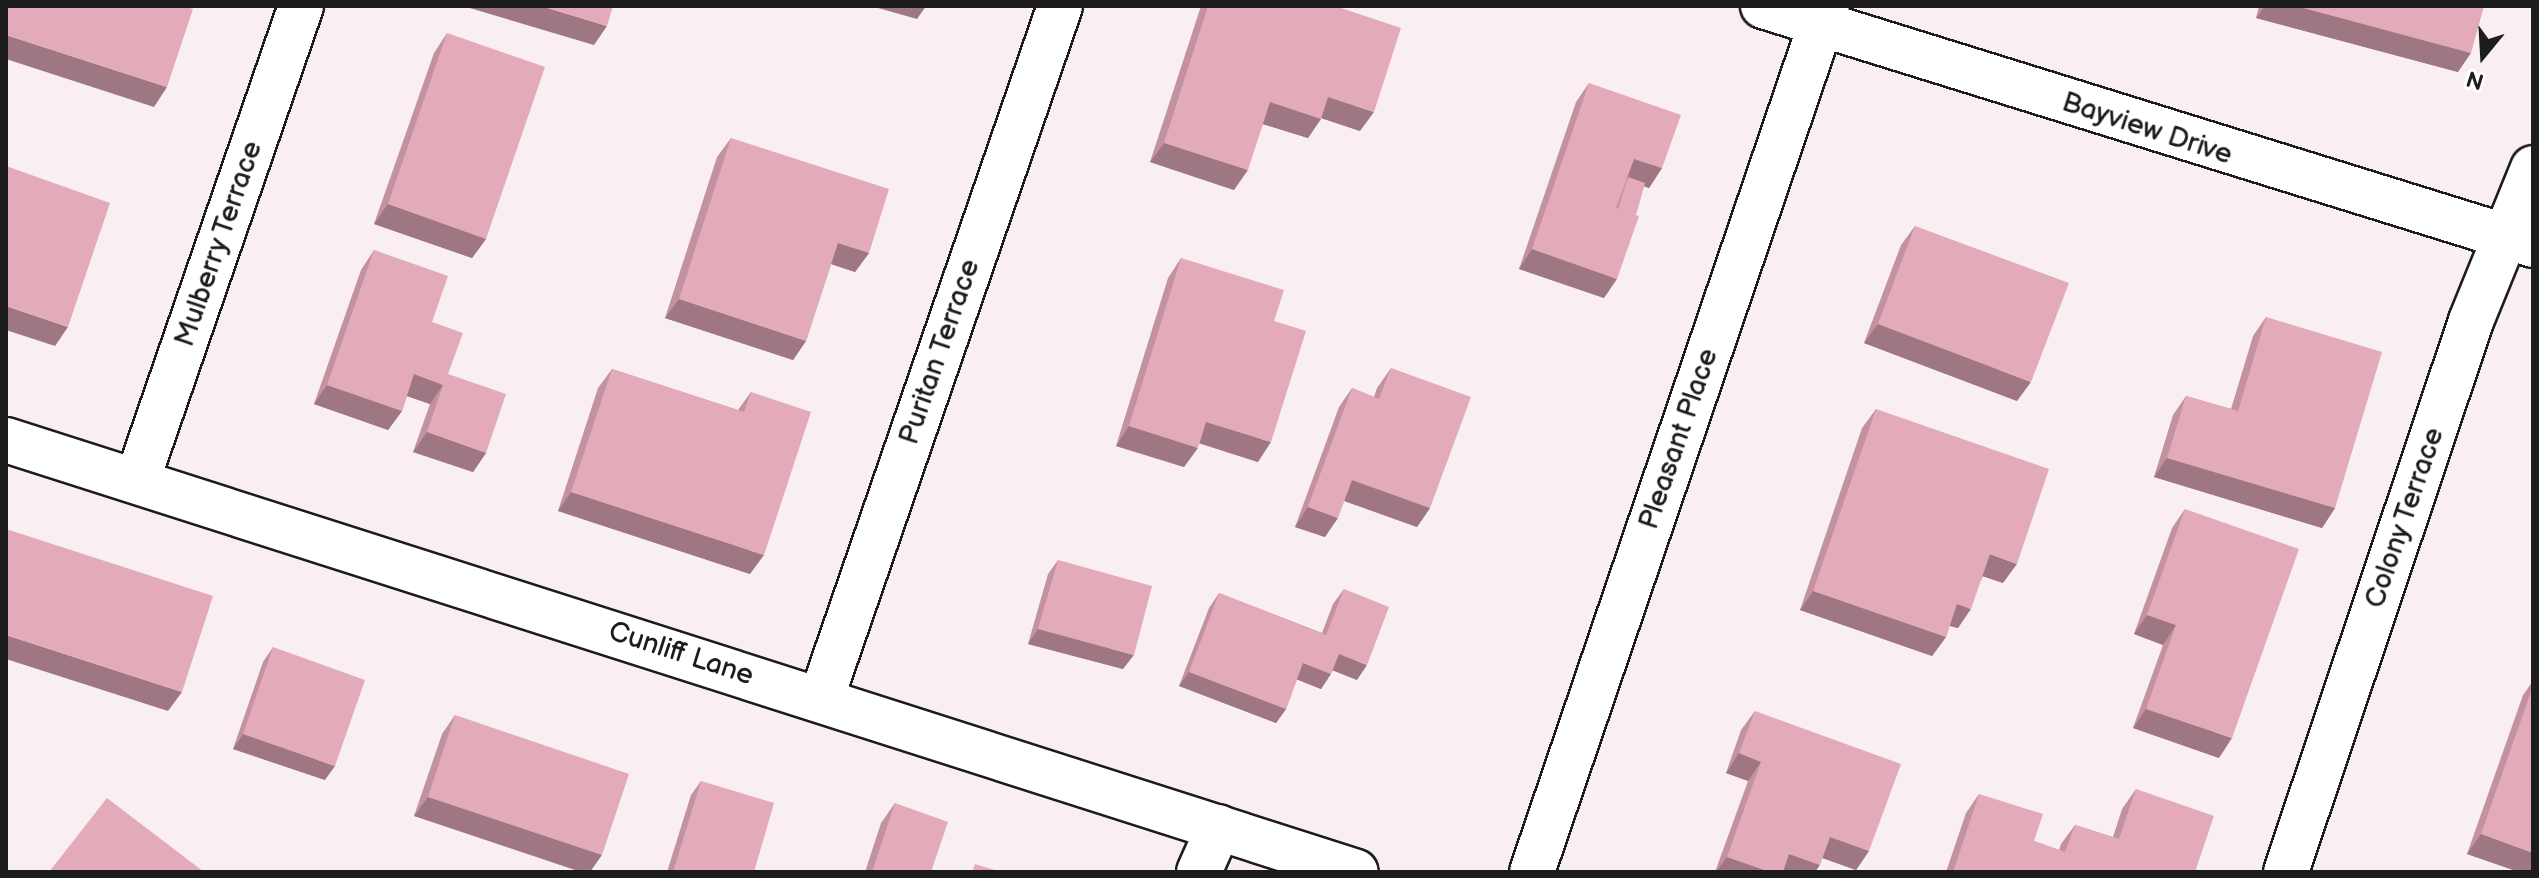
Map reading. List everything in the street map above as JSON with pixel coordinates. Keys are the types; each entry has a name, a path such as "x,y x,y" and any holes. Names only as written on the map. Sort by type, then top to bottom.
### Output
{"street":[{"name":"Mulberry Terrace","path":"137,481 301,6"},
{"name":"Puritan Terrace","path":"821,699 1060,6"},
{"name":"Bayview Drive","path":"1763,6 1824,15 2519,241"},
{"name":"Pleasant Place","path":"1532,872 1824,15"},
{"name":"Colony Terrace","path":"2286,872 2519,241 2533,168"},
{"name":"Cunliff Lane","path":"6,440 1356,872"},
{"path":"1199,872 1219,827"}],"building":[{"path":"6,6 182,6 193,9 167,87 6,35"},
{"path":"541,6 613,6 607,26"},
{"path":"1208,6 1335,6 1401,28 1374,112 1328,97 1321,119 1270,102 1248,170 1164,143"},
{"path":"2296,6 2484,6 2471,53"},
{"path":"447,33 545,67 486,239 388,204"},
{"path":"1589,83 1681,115 1662,168 1634,159 1616,208 1639,216 1617,279 1532,249"},
{"path":"731,138 889,189 869,253 838,243 806,341 679,299"},
{"path":"6,166 110,203 68,327 6,306"},
{"path":"1628,177 1645,183 1636,215 1618,209"},
{"path":"1915,226 2069,283 2031,382 1878,324"},
{"path":"374,250 448,276 432,322 463,333 448,374 506,394 486,453 427,432 443,385 414,374 402,411 327,385"},
{"path":"1181,258 1284,290 1274,321 1306,331 1271,442 1206,422 1198,448 1129,426"},
{"path":"2266,317 2382,352 2335,508 2167,458 2186,396 2238,411"},
{"path":"1391,368 1471,397 1430,508 1352,480 1338,518 1308,507 1352,388 1379,399"},
{"path":"612,369 744,412 751,392 811,412 764,555 571,492"},
{"path":"1876,409 2049,469 2017,564 1990,554 1971,609 1957,604 1946,637 1813,591"},
{"path":"2185,509 2299,549 2232,738 2146,709 2176,625 2147,615"},
{"path":"6,529 213,596 182,692 6,635"},
{"path":"1058,560 1152,586 1134,655 1038,629"},
{"path":"1344,589 1389,607 1367,665 1339,654 1331,674 1303,663 1286,709 1189,672 1219,593 1326,635"},
{"path":"273,647 365,680 335,766 243,734"},
{"path":"2533,686 2533,853 2481,834"},
{"path":"1755,711 1901,764 1869,851 1830,837 1820,865 1789,854 1783,872 1770,872 1727,857 1761,762 1739,753"},
{"path":"455,715 629,774 602,855 428,797"},
{"path":"701,781 774,803 754,872 673,872"},
{"path":"2136,789 2214,816 2195,872 1953,872 1979,794 2043,814 2034,841 2065,852 2075,825 2119,839"},
{"path":"107,798 204,872 49,872"},
{"path":"895,803 948,822 931,872 872,872"},
{"path":"975,864 1001,872 972,872"}]}
